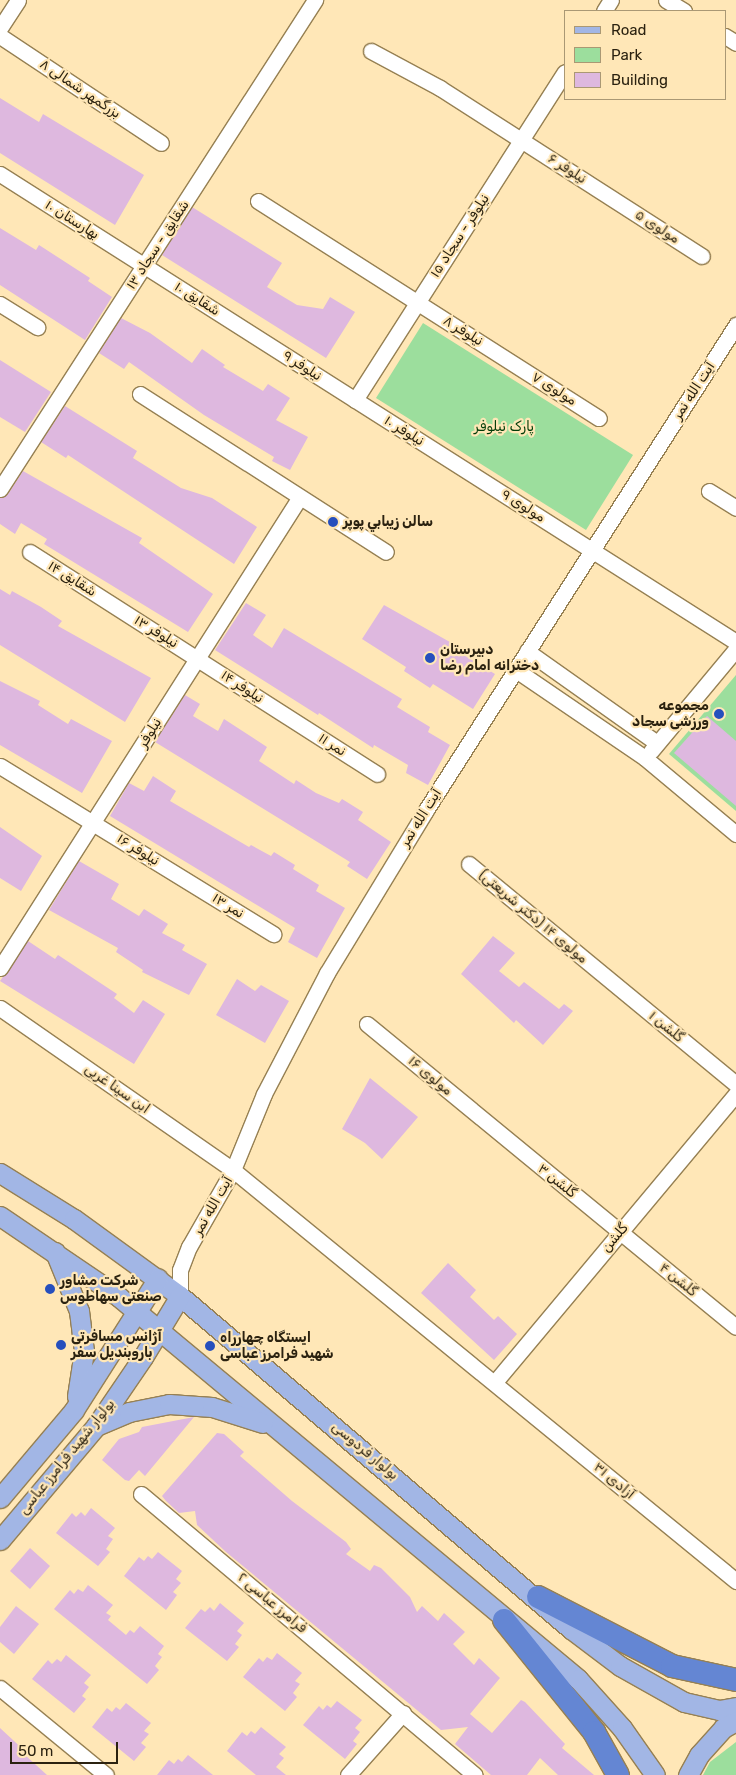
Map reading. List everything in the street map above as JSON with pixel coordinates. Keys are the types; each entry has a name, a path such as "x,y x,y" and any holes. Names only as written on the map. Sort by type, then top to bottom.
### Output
{"highway":[{"path":"538,1597 672,1666 736,1680"},
{"path":"504,1620 594,1732 618,1775"}],"main road":[{"name":"بولوار فردوسی","path":"0,1173 158,1278 538,1597 571,1629 620,1666 684,1702 719,1710 736,1707"},
{"path":"0,1216 55,1250 136,1311 504,1620 578,1679 622,1728 654,1775"},
{"path":"55,1250 79,1311 84,1351 74,1410"},
{"name":"بولوار شهید فرامرز عباسی","path":"0,1498 74,1410 158,1278"},
{"name":"بولوار شهید فرامرز عباسی","path":"0,1540 96,1426 180,1296"},
{"path":"96,1426 129,1412 169,1404 212,1407 272,1426"},
{"path":"688,1775 699,1755 723,1728 736,1721"}],"street":[{"path":"0,28 18,0"},
{"name":"شقایق - سجاد ۱۳","path":"0,490 315,0"},
{"path":"666,0 682,10"},
{"name":"بزرگمهر شمالی ۸","path":"0,36 161,142"},
{"name":"نیلوفر ۶","path":"371,50 440,88 612,198"},
{"name":"نیلوفر - سجاد ۱۵","path":"355,400 564,74"},
{"name":"بهارستان ۱۰","path":"0,174 145,266"},
{"name":"مولوی ۵","path":"612,198 702,256"},
{"name":"نیلوفر ۸","path":"258,201 508,360"},
{"name":"شقایق ۱۰","path":"145,266 250,333"},
{"path":"0,304 37,327"},
{"name":"آیت الله نمر","path":"180,1296 180,1270 233,1170 264,1094 327,973 527,651 736,325"},
{"name":"نیلوفر ۹","path":"250,333 355,400"},
{"name":"مولوی ۷","path":"508,360 599,418"},
{"path":"140,394 386,552"},
{"name":"نیلوفر ۱۰","path":"355,400 454,462"},
{"name":"مولوی ۹","path":"454,462 736,642"},
{"path":"709,491 736,508"},
{"name":"نیلوفر","path":"0,968 300,497"},
{"name":"شقایق ۱۴","path":"30,552 114,605"},
{"name":"نیلوفر ۱۳","path":"114,605 198,658"},
{"path":"645,758 736,649"},
{"path":"527,651 657,744"},
{"name":"نیلوفر ۱۴","path":"198,658 287,716"},
{"path":"516,670 645,758 736,834"},
{"name":"نمر ۱۱","path":"287,716 377,774"},
{"name":"نیلوفر ۱۶","path":"5,769 183,878"},
{"name":"مولوی ۱۴ (دکتر شریعتی)","path":"469,864 597,970"},
{"name":"نمر ۱۳","path":"183,878 273,934"},
{"name":"گلشن ۱","path":"597,970 736,1084"},
{"name":"ابن سینا غربی","path":"0,1008 233,1170 495,1382"},
{"name":"مولوی ۱۶","path":"367,1024 493,1128"},
{"name":"گلشن","path":"495,1382 736,1094"},
{"name":"گلشن ۳","path":"493,1128 620,1233"},
{"name":"گلشن ۴","path":"620,1233 736,1327"},
{"path":"158,1278 180,1270"},
{"name":"آزادی ۳۱","path":"495,1382 734,1580"},
{"name":"فرامرز عباسی ۲","path":"141,1494 475,1775"},
{"path":"0,1688 106,1775"},
{"path":"348,1775 403,1713"}],"green space":[{"name":"پارک نیلوفر","path":"423,323 633,455 586,530 376,398"},
{"name":"مجموعه ورزشی سجاد","path":"736,675 736,811 669,754"},
{"path":"736,1742 736,1775 703,1775 710,1762"}],"building":[{"path":"0,98 39,122 43,114 144,175 115,225 0,153"},
{"path":"192,207 282,263 267,287 297,305 323,309 330,297 355,312 326,358 162,255"},
{"path":"0,228 36,250 39,245 90,278 88,281 112,297 85,340 0,285"},
{"path":"121,318 150,333 192,363 202,349 225,365 223,367 263,391 268,384 290,398 276,420 308,437 290,470 272,461 274,457 204,415 129,362 124,369 99,353"},
{"path":"0,360 51,392 25,432 0,417"},
{"path":"65,406 137,451 133,458 181,488 212,498 257,527 234,564 68,455 66,458 41,442"},
{"path":"23,471 142,538 139,543 213,594 188,632 44,544 47,539 21,523 15,534 0,524 0,498 8,494"},
{"path":"0,589 10,595 12,591 41,607 62,621 58,626 151,678 125,722 0,645"},
{"path":"246,603 266,615 253,635 272,648 284,628 402,699 397,707 430,727 428,732 450,745 428,785 406,773 408,765 374,745 373,748 215,650"},
{"name":"دبیرستان دخترانه امام رضا","path":"384,605 457,646 454,649 495,674 473,709 433,684 430,688 404,671 406,667 362,639"},
{"path":"0,681 40,701 38,705 68,724 71,719 112,741 82,793 0,745"},
{"path":"185,695 200,704 193,716 218,731 224,719 267,747 259,761 294,784 296,780 316,793 339,803 342,799 363,812 358,820 391,842 367,879 347,866 350,862 155,742"},
{"name":"مجموعه ورزشی سجاد","path":"707,716 736,741 736,806 674,753"},
{"path":"153,776 176,791 170,801 249,847 251,845 271,856 274,852 295,865 293,869 319,885 316,891 345,908 317,958 288,942 295,928 110,816 129,783 144,791"},
{"path":"0,827 42,856 21,891 0,878"},
{"path":"79,861 119,884 111,899 139,916 144,909 168,924 162,933 185,945 182,950 207,964 189,995 142,972 143,970 116,952 118,948 49,910"},
{"path":"493,936 515,953 499,971 519,987 524,982 559,1009 564,1004 573,1011 543,1045 516,1020 514,1023 461,974"},
{"path":"28,941 55,959 58,955 117,994 114,998 134,1013 143,1000 165,1014 134,1064 0,981"},
{"path":"237,979 255,991 261,985 289,1001 265,1043 216,1015"},
{"path":"370,1078 418,1117 382,1159 365,1143 342,1129"},
{"path":"448,1263 476,1290 470,1297 494,1320 498,1316 517,1334 494,1360 421,1293"},
{"path":"194,1417 145,1476 139,1470 129,1481 125,1480 102,1460 119,1439 139,1432 142,1427"},
{"path":"217,1433 224,1434 244,1452 240,1456 292,1501 346,1542 351,1549 346,1554 370,1571 374,1565 381,1568 410,1597 417,1612 422,1606 438,1621 444,1613 465,1632 453,1644 474,1665 479,1658 500,1678 470,1714 492,1733 521,1700 565,1744 562,1748 594,1775 558,1775 540,1758 527,1775 491,1775 455,1744 468,1727 441,1730 226,1552 197,1525 195,1511 179,1513 162,1496"},
{"path":"91,1508 115,1528 108,1536 113,1539 106,1549 110,1552 98,1566 56,1533 72,1513 76,1517 81,1512 85,1516"},
{"path":"30,1548 50,1566 30,1589 10,1571"},
{"path":"158,1552 182,1571 176,1579 181,1583 173,1592 177,1595 166,1610 124,1576 139,1557 144,1561 148,1556 152,1559"},
{"path":"88,1585 113,1605 106,1613 111,1616 108,1620 126,1635 130,1630 134,1633 140,1626 164,1646 158,1654 162,1657 155,1666 159,1670 147,1684 54,1609 70,1590 74,1594 78,1589 83,1592"},
{"path":"220,1603 244,1623 237,1631 242,1635 235,1644 239,1647 227,1661 185,1628 201,1609 205,1612 210,1607 214,1611"},
{"path":"16,1606 39,1624 14,1654 0,1642 0,1627"},
{"path":"277,1653 302,1673 295,1681 300,1684 293,1693 297,1697 285,1711 243,1677 259,1658 263,1662 267,1657 272,1660"},
{"path":"66,1655 91,1675 84,1683 89,1687 82,1696 86,1699 74,1713 32,1679 48,1660 52,1664 57,1659 61,1662"},
{"path":"337,1701 362,1720 355,1728 360,1732 353,1741 357,1744 345,1759 303,1725 319,1706 323,1710 327,1705 331,1708"},
{"path":"126,1703 151,1723 144,1731 149,1734 141,1743 146,1747 134,1761 92,1727 107,1708 112,1712 116,1707 120,1710"},
{"path":"261,1727 286,1747 279,1754 284,1758 276,1767 286,1775 256,1775 227,1751 242,1732 247,1736 251,1731 255,1734"},
{"path":"0,1728 27,1753 25,1755 47,1775 0,1775"},
{"path":"188,1755 213,1775 157,1775 169,1760 174,1764 178,1759 182,1762"}],"place":[{"name":"سالن زيبابي پوپر","path":"333,522"},
{"name":"دبیرستان دخترانه امام رضا","path":"430,658"},
{"name":"مجموعه ورزشی سجاد","path":"719,714"},
{"name":"شرکت مشاور صنعتی سهاطوس","path":"50,1289"},
{"name":"آژانس مسافرتی باروبندیل سفر","path":"61,1345"},
{"name":"ایستگاه چهارراه شهید فرامرز عباسی","path":"210,1346"}]}
